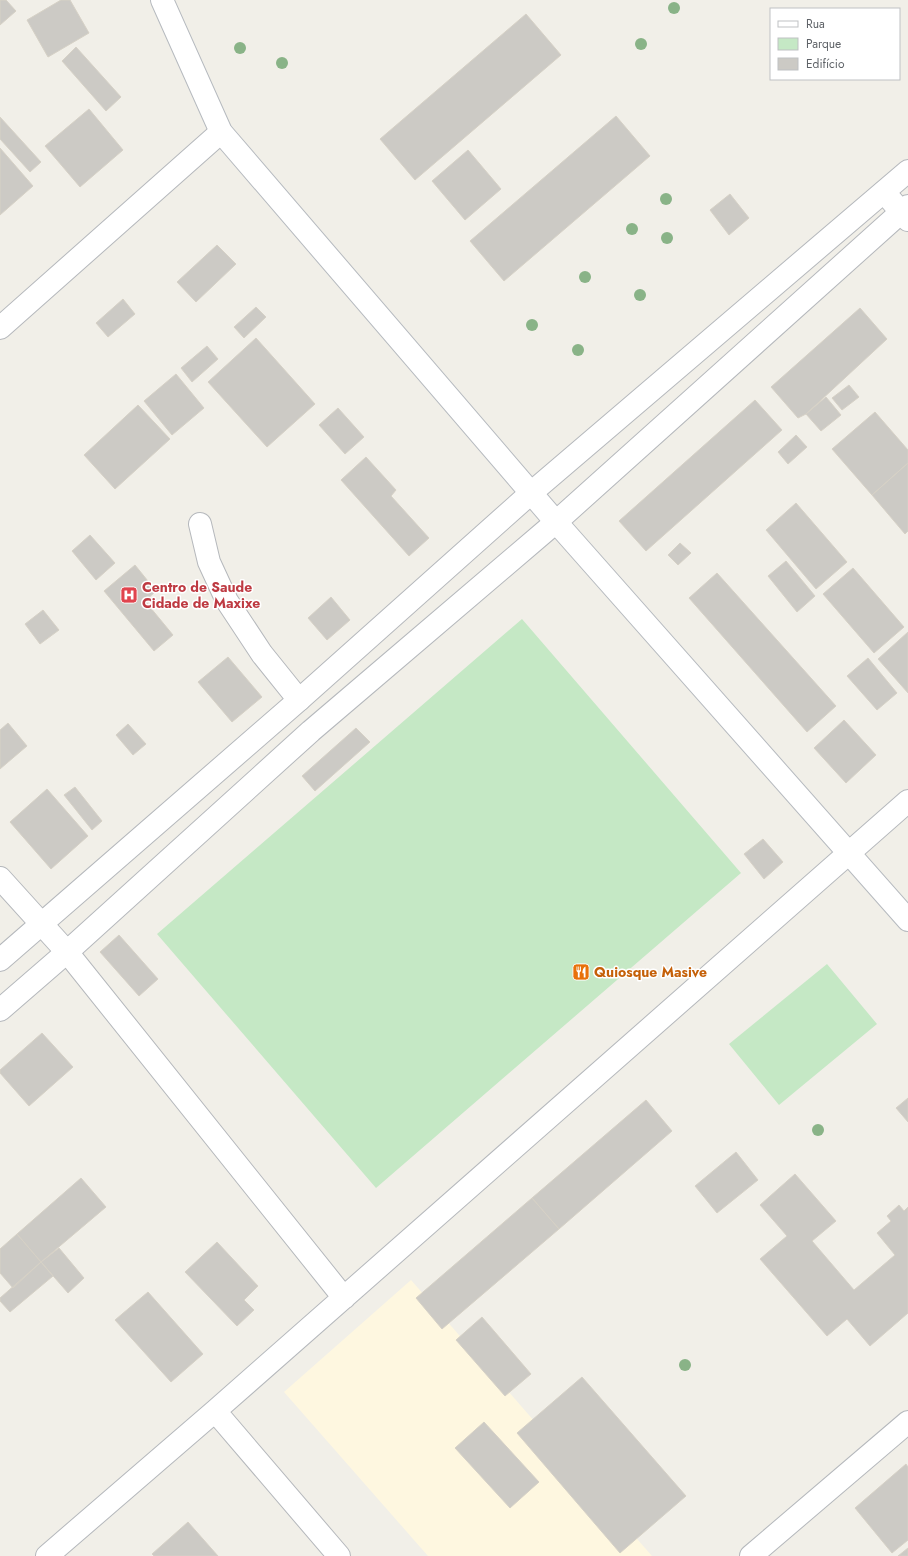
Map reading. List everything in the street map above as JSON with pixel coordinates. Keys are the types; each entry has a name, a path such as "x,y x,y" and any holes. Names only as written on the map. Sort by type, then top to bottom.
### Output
{"street":[{"path":"162,0 221,132 556,522 908,920"},
{"path":"0,328 221,132"},
{"path":"0,960 299,700 531,493 908,171"},
{"path":"0,1010 67,952 311,731 556,522 906,213 884,192"},
{"path":"200,524 209,562 228,601 262,654 299,700"},
{"path":"47,1556 216,1411 908,801"},
{"path":"0,878 67,952 344,1298"},
{"path":"216,1411 339,1556"},
{"path":"751,1556 908,1422"}],"shaded area":[{"path":"411,1280 652,1556 428,1556 284,1392"}],"green space":[{"path":"522,619 741,873 376,1188 157,934"},
{"path":"827,964 877,1024 779,1105 729,1044"}],"building":[{"path":"0,0 6,0 16,11 0,25"},
{"path":"61,0 70,0 89,33 48,57 27,20"},
{"path":"526,14 561,55 415,180 380,139"},
{"path":"76,47 121,97 106,111 62,61"},
{"path":"89,109 123,150 80,187 45,146"},
{"path":"616,116 650,156 504,281 470,241"},
{"path":"0,117 41,162 30,172 0,139"},
{"path":"0,148 33,186 0,215"},
{"path":"468,150 501,189 465,220 432,181"},
{"path":"730,194 749,218 729,235 710,210"},
{"path":"217,245 236,264 196,302 177,282"},
{"path":"123,299 135,314 108,337 96,323"},
{"path":"256,307 266,317 244,338 234,327"},
{"path":"860,308 887,339 806,414 798,418 771,387"},
{"path":"256,338 315,404 267,447 208,382"},
{"path":"207,346 218,359 192,382 181,368"},
{"path":"176,374 204,408 172,435 144,401"},
{"path":"849,385 859,397 842,410 832,398"},
{"path":"826,397 841,415 821,431 806,414"},
{"path":"755,400 782,430 646,551 619,521"},
{"path":"138,405 170,439 115,489 84,455"},
{"path":"338,408 364,437 345,454 319,425"},
{"path":"875,412 908,450 908,463 872,495 832,449"},
{"path":"796,435 807,447 788,464 778,452"},
{"path":"366,457 396,490 391,496 429,538 409,556 341,480"},
{"path":"908,463 908,531 905,534 872,495"},
{"path":"796,503 847,562 816,589 766,530"},
{"path":"90,535 115,563 96,580 72,551"},
{"path":"680,543 691,553 678,565 668,555"},
{"path":"786,561 815,596 797,612 768,576"},
{"path":"135,565 156,591 145,601 173,635 154,651 104,591"},
{"path":"853,568 904,627 874,653 823,594"},
{"path":"717,573 836,706 807,732 689,598"},
{"path":"331,597 350,620 327,640 308,618"},
{"path":"43,610 59,630 40,644 25,624"},
{"path":"908,632 908,693 878,659"},
{"path":"228,657 262,697 232,722 198,682"},
{"path":"868,658 897,693 877,710 847,676"},
{"path":"844,720 876,755 846,783 814,748"},
{"path":"8,723 27,746 0,769 0,730"},
{"path":"128,724 146,744 133,755 116,735"},
{"path":"356,728 370,742 315,791 302,776"},
{"path":"75,787 102,821 92,830 64,795"},
{"path":"47,789 88,836 51,869 10,822"},
{"path":"763,839 783,862 764,879 744,854"},
{"path":"119,935 158,979 139,996 100,952"},
{"path":"42,1033 73,1067 29,1106 0,1073 0,1070"},
{"path":"908,1098 908,1122 896,1108"},
{"path":"646,1100 672,1131 559,1229 532,1198"},
{"path":"736,1152 758,1180 717,1213 695,1186"},
{"path":"795,1174 836,1221 812,1241 854,1290 895,1255 877,1233 891,1221 887,1216 899,1205 904,1211 908,1207 908,1313 870,1346 847,1319 827,1336 760,1259 787,1236 760,1205"},
{"path":"81,1178 106,1207 41,1262 17,1234"},
{"path":"532,1198 559,1229 442,1329 416,1298"},
{"path":"17,1234 41,1262 13,1288 0,1273 0,1249"},
{"path":"217,1242 258,1286 244,1300 254,1310 237,1326 185,1272"},
{"path":"59,1248 84,1278 68,1293 41,1262"},
{"path":"41,1262 53,1276 10,1312 0,1301 0,1298"},
{"path":"148,1292 203,1354 171,1382 115,1320"},
{"path":"482,1317 531,1374 505,1396 456,1340"},
{"path":"582,1377 686,1496 620,1553 517,1433"},
{"path":"484,1422 539,1482 510,1508 455,1448"},
{"path":"906,1464 908,1467 908,1540 892,1553 855,1508"},
{"path":"188,1522 218,1556 154,1556 152,1554"},
{"path":"908,1548 908,1556 898,1556"}],"place":[{"name":"Centro de Saude Cidade de Maxixe","path":"129,595"},
{"name":"Quiosque Masive","path":"581,972"}]}
